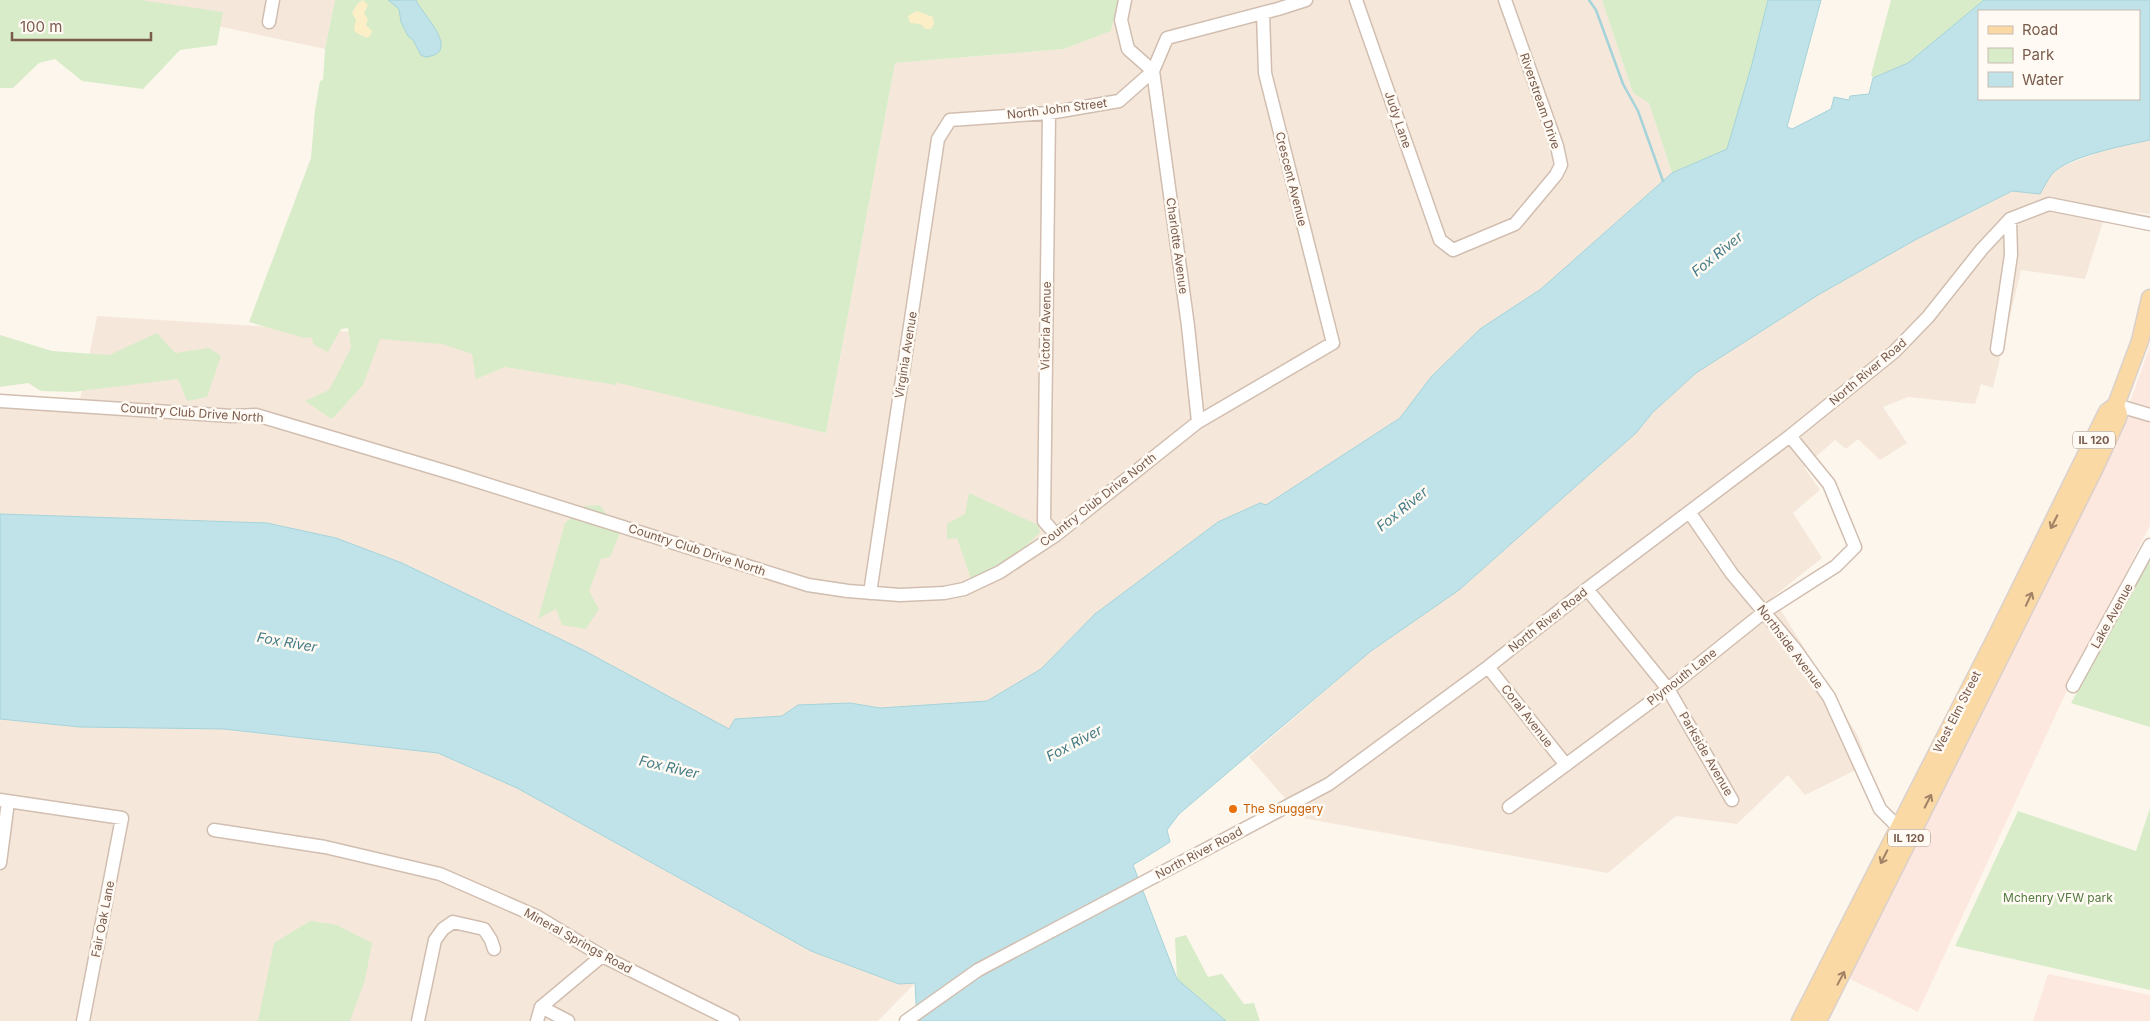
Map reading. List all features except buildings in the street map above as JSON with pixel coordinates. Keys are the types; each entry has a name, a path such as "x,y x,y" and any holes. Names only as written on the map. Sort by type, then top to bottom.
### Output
{"main road":[{"name":"West Elm Street","path":"1800,1021 1905,831 2094,470 2118,418 2119,414 2116,405 2140,341 2150,298"},
{"name":"West Elm Street","path":"1818,1021 1853,954 1905,831"}],"street":[{"path":"269,22 273,0"},
{"path":"1125,0 1121,20 1128,49 1152,71"},
{"name":"North John Street","path":"950,120 1048,112 1118,101 1152,71 1166,38 1263,13 1278,5 1306,0"},
{"name":"Judy Lane","path":"1356,0 1440,240"},
{"name":"Riverstream Drive","path":"1440,240 1453,250 1516,224 1556,175 1560,165 1557,146 1505,0"},
{"name":"Crescent Avenue","path":"1263,13 1265,74 1332,342"},
{"name":"Charlotte Avenue","path":"1152,71 1188,326 1198,422"},
{"name":"Victoria Avenue","path":"1048,112 1044,521 1056,535"},
{"name":"Virginia Avenue","path":"870,593 938,139 950,120"},
{"name":"North River Road","path":"906,1021 978,970 1329,784 1488,667 1587,589 1690,513 1790,436 1894,352 1928,317 1982,249 2010,219 2049,204 2150,224"},
{"path":"1997,349 2012,255 2010,219"},
{"name":"Country Club Drive North","path":"0,400 232,416 256,415 461,476 808,585 870,593 920,595 964,589 1000,572 1056,535 1198,422 1332,342"},
{"path":"2116,405 2150,416"},
{"name":"Plymouth Lane","path":"1508,807 1668,689 1764,612 1836,566 1855,547 1829,484 1790,436"},
{"name":"Northside Avenue","path":"1690,513 1732,574 1795,649 1828,697 1880,809 1905,831"},
{"name":"Lake Avenue","path":"2073,686 2150,545"},
{"name":"Parkside Avenue","path":"1587,589 1668,689 1732,800"},
{"name":"Coral Avenue","path":"1488,667 1566,765"},
{"path":"0,863 4,801"},
{"name":"Fair Oak Lane","path":"4,801 122,818 83,1021"},
{"name":"Mineral Springs Road","path":"214,830 325,847 440,874 536,916 602,956 733,1021"},
{"path":"418,1021 435,940 443,929 453,922 484,929 494,949"},
{"path":"537,1021 540,1007 602,956"},
{"path":"540,1007 568,1021"}],"shaded area":[{"path":"96,0 335,0 325,49"},
{"path":"1118,0 1602,0 1633,93 1649,103 1672,173 1541,289 1480,329 1431,377 1400,418 1266,505 1218,522 1095,614 1041,669 987,701 880,708 850,703 798,705 782,716 735,719 729,730 402,563 336,538 267,523 0,514 0,400 79,405 97,316 434,337 826,433 895,63 1064,49 1111,31"},
{"path":"2150,140 2150,214 2107,209 2085,279 2021,270 1993,388 1981,384 1975,404 1908,397 1883,407 1907,443 1880,460 1858,439 1846,449 1835,440 1804,467 1820,490 1793,513 1822,558 1773,597 1858,736 1868,764 1805,795 1788,775 1737,824 1676,816 1608,873 1302,818 1249,757 1371,651 1459,590 1636,433 1653,412 1696,373 1818,295 1915,240 2013,191 2040,194 2052,174 2061,167 2104,150"},
{"path":"2150,346 2150,525 2064,697 1918,1012 1844,976 2130,402"},
{"path":"0,719 80,727 224,729 438,753 517,788 811,951 898,984 915,983 878,1021 0,1021"},
{"path":"2048,974 2150,995 2150,1021 2033,1021"}],"green space":[{"path":"0,0 140,0 223,12 217,45 180,50 143,89 82,81 55,59 39,63 13,88 0,88"},
{"path":"335,0 1118,0 1111,31 1064,49 895,63 826,433 615,382 616,385 505,367 476,379 472,354 442,344 380,339 363,385 332,419 305,401 329,390 351,348 348,328 341,329 328,352 313,344 312,337 304,338 249,322 311,158 315,110 320,81 323,80 325,49"},
{"path":"1602,0 1768,0 1752,64 1727,149 1672,173 1649,103 1633,93"},
{"path":"1891,0 1984,0 1908,63 1873,78 1871,75"},
{"path":"157,333 175,353 209,348 221,356 207,397 187,401 178,379 72,392 41,391 28,383 0,387 0,335 52,351 109,355"},
{"path":"969,493 1038,525 1040,532 1017,553 971,579 957,538 947,539 947,524 965,514"},
{"path":"600,505 620,533 610,557 601,559 589,591 599,609 586,629 562,625 556,609 538,619 565,523 585,506"},
{"path":"2150,560 2150,727 2071,703"},
{"name":"Mchenry VFW park","path":"2150,808 2150,990 1955,946 2018,811 2136,851"},
{"path":"310,921 337,925 372,943 365,980 350,1021 258,1021 274,943"},
{"path":"1186,935 1208,977 1222,974 1244,1004 1254,1003 1260,1021 1226,1021 1177,979 1175,938"}],"sand":[{"path":"363,0 368,5 364,13 368,20 366,25 372,31 367,38 355,32 356,20 352,13 358,3"},
{"path":"917,11 933,17 934,24 931,29 926,29 920,24 910,23 908,16"}],"water":[{"path":"388,0 416,0 441,41 441,48 436,54 425,57 421,55 401,22 399,9"},
{"name":"Fox River","path":"1768,0 1821,0 1787,127 1792,129 1831,109 1834,97 1849,100 1850,96 1869,94 1873,78 1908,63 1984,0 2150,0 2150,140 2098,152 2071,162 2052,174 2040,194 2012,191 1915,240 1818,295 1696,373 1653,412 1636,433 1459,590 1371,651 1179,814 1167,830 1170,842 1133,865 1177,979 1226,1021 917,1021 915,983 899,984 811,951 517,788 438,753 224,729 80,727 0,719 0,514 267,523 336,538 402,563 583,650 729,729 735,719 782,716 798,705 850,703 880,708 987,701 1041,669 1095,614 1218,522 1260,503 1266,505 1400,418 1431,377 1480,329 1541,289 1672,173 1727,149 1752,64"}],"waterway":[{"path":"1589,0 1596,10 1623,84 1638,111 1663,181"}],"place":[{"name":"The Snuggery","path":"1233,809"}]}
